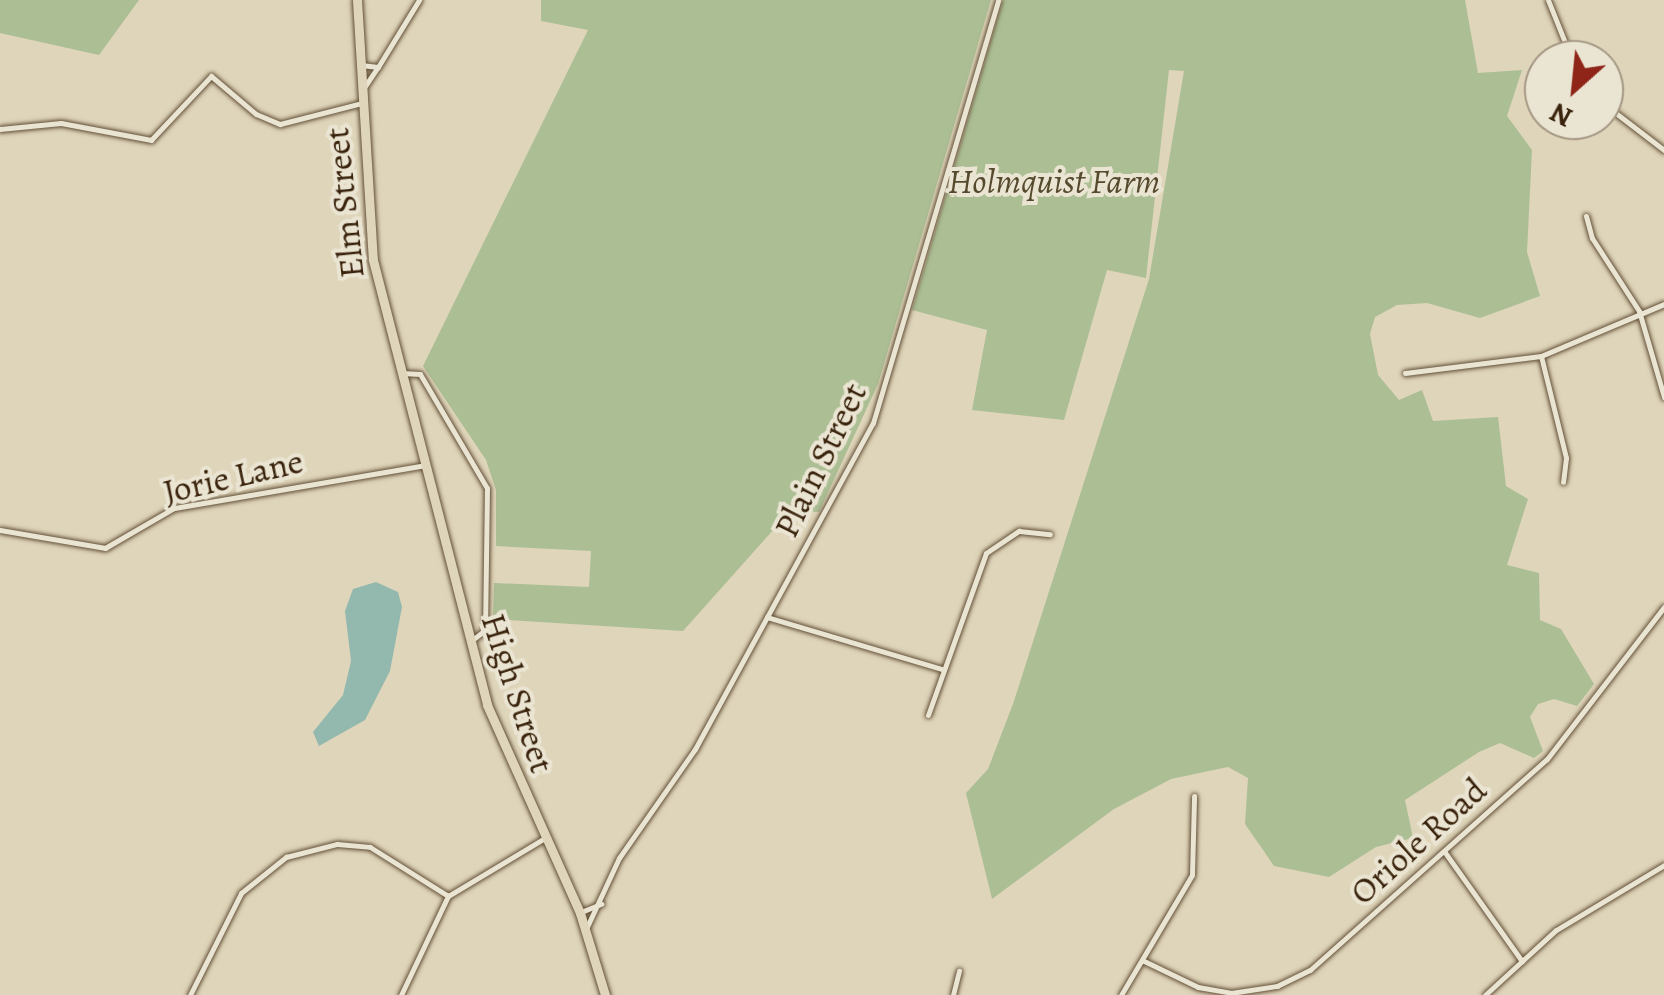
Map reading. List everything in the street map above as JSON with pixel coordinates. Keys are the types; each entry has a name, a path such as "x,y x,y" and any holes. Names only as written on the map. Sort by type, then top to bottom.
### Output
{"main road":[{"name":"Elm Street","path":"358,0 373,260 408,398"},
{"name":"High Street","path":"408,398 498,738 580,913 605,995"}],"street":[{"path":"0,128 61,123 151,140 211,76 256,114 280,124 362,97 419,0"},
{"name":"Plain Street","path":"586,929 601,904 619,858 696,749 878,412 998,0"},
{"path":"1548,0 1564,40"},
{"path":"361,65 378,67"},
{"path":"1624,119 1664,150"},
{"path":"1586,216 1592,238 1639,311 1664,397"},
{"path":"1405,372 1541,356 1639,311 1664,304"},
{"path":"1541,356 1566,458 1562,482"},
{"path":"402,374 420,374 487,488 486,630 469,640"},
{"name":"Jorie Lane","path":"0,530 105,548 174,508 426,465"},
{"path":"928,715 941,668 986,554 1019,530 1050,534"},
{"name":"Oriole Road","path":"1144,960 1208,990 1278,986 1320,962 1569,736 1664,606"},
{"path":"766,616 941,668"},
{"path":"1120,995 1192,875 1194,796"},
{"path":"401,995 448,896 545,838"},
{"path":"190,995 242,893 286,857 337,844 370,848 448,896"},
{"path":"1444,851 1522,961"},
{"path":"1486,995 1522,961 1664,865"},
{"path":"580,913 601,904"},
{"path":"953,995 960,971"}],"green space":[{"path":"0,0 139,0 99,55 0,33"},
{"path":"541,0 991,0 878,384 819,512 790,511 683,631 493,619 494,583 589,587 591,551 496,546 496,490 486,460 423,366 588,30 541,21"},
{"name":"Holmquist Farm","path":"1003,0 1465,0 1478,73 1522,70 1507,116 1532,150 1527,252 1540,296 1480,318 1427,303 1397,305 1375,317 1370,334 1378,375 1399,400 1422,390 1433,421 1498,417 1506,486 1528,499 1507,565 1539,573 1540,620 1561,629 1594,684 1577,706 1554,699 1538,704 1530,717 1543,751 1534,758 1500,743 1479,752 1405,800 1413,838 1376,847 1329,877 1274,866 1245,824 1248,778 1228,767 1171,779 1114,809 992,899 966,793 988,769 1013,704 1149,279 1184,71 1169,70 1146,278 1107,270 1064,420 972,410 987,330 912,310"}],"water":[{"path":"376,582 398,592 402,607 390,671 365,720 319,746 313,732 343,695 351,661 345,611 353,589"}]}
